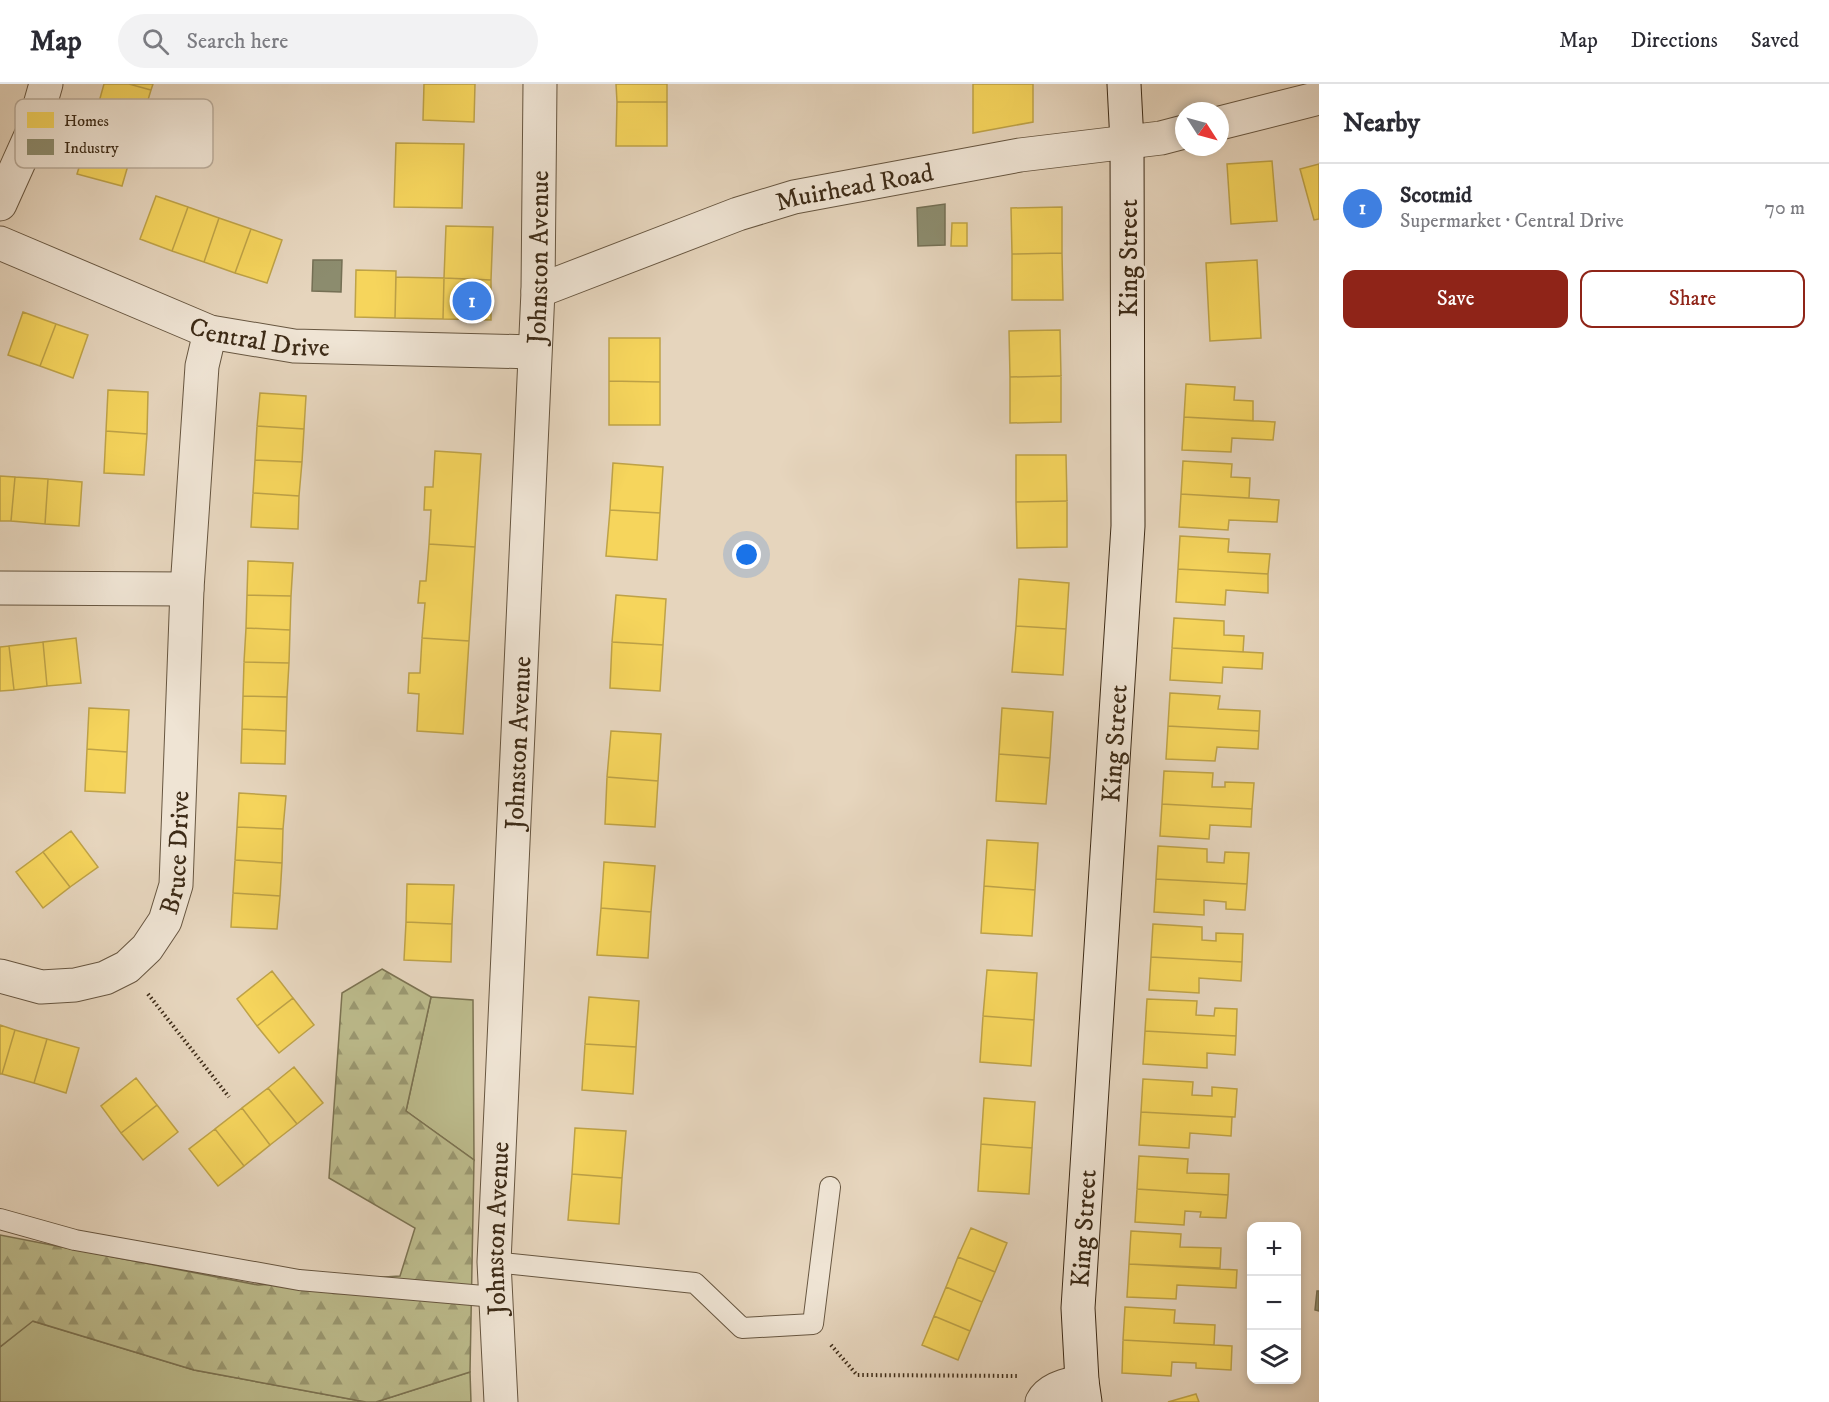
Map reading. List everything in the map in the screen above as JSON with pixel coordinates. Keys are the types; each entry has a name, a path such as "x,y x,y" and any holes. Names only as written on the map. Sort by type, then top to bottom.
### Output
{"street":[{"path":"42,99 46,84"},
{"name":"Johnston Avenue","path":"501,1402 494,1262 538,291 540,84"},
{"name":"King Street","path":"1084,1391 1078,1308 1128,526 1125,84"},
{"path":"1229,121 1319,98"},
{"name":"Muirhead Road","path":"538,291 738,214 794,197 1020,154 1161,138 1175,134"},
{"path":"0,204 16,168"},
{"name":"Central Drive","path":"0,243 210,332 294,346 534,352"},
{"name":"Bruce Drive","path":"0,976 41,987 75,985 105,978 127,968 147,948 165,921 176,885 187,589 202,366 210,332"},
{"path":"0,588 187,589"},
{"path":"1043,1399 1056,1390 1084,1391"}],"lane":[{"path":"494,1262 695,1283 742,1328 813,1324 830,1187"},
{"path":"0,1219 75,1240 299,1280 495,1297"}],"path":[{"path":"127,968 229,1097"},
{"path":"813,1324 857,1375 1023,1376 1043,1399"}],"green space":[{"path":"382,969 431,997 406,1111 474,1160 470,1372 376,1402 366,1402 194,1370 33,1321 0,1347 0,1235 258,1285 400,1276 415,1228 329,1178 342,993"},
{"path":"431,997 473,1000 474,1160 406,1111"},
{"path":"32,1321 194,1370 366,1402 0,1402 0,1347"},
{"path":"470,1372 471,1402 376,1402"}],"building: Homes":[{"path":"104,84 129,84 151,90 148,99 100,99"},
{"path":"129,84 153,84 151,90"},
{"path":"424,84 475,84 474,122 423,120"},
{"path":"616,84 667,84 667,102 617,102"},
{"path":"973,84 1033,84 1033,122 973,133"},
{"path":"617,102 667,102 667,146 616,146"},
{"path":"396,143 464,144 462,208 394,207"},
{"path":"1272,161 1277,221 1231,224 1227,164"},
{"path":"1319,164 1319,219 1314,220 1300,169"},
{"path":"79,168 127,168 122,186 77,174"},
{"path":"156,196 188,207 172,251 140,239"},
{"path":"188,207 219,218 204,262 172,251"},
{"path":"1062,207 1062,253 1012,254 1011,208"},
{"path":"219,218 251,229 235,273 204,262"},
{"path":"952,223 967,223 967,246 951,246"},
{"path":"446,226 493,227 491,280 444,278"},
{"path":"251,229 282,240 267,283 235,273"},
{"path":"1062,253 1063,300 1012,300 1012,254"},
{"path":"1257,260 1261,338 1210,341 1206,263"},
{"path":"356,270 396,271 395,318 355,317"},
{"path":"396,277 444,278 443,319 395,318"},
{"path":"444,278 491,280 491,320 443,319"},
{"path":"23,312 56,324 40,366 8,355"},
{"path":"56,324 88,335 73,378 40,366"},
{"path":"1060,330 1061,376 1010,377 1009,331"},
{"path":"609,338 660,338 660,382 609,381"},
{"path":"1061,376 1061,422 1010,423 1010,377"},
{"path":"609,381 660,382 660,425 609,425"},
{"path":"1186,384 1235,387 1234,400 1253,401 1253,421 1184,417"},
{"path":"108,390 148,392 147,434 106,431"},
{"path":"260,393 306,396 304,429 257,426"},
{"path":"1184,417 1275,422 1273,440 1232,438 1231,452 1182,450"},
{"path":"257,426 304,429 302,462 255,460"},
{"path":"106,431 147,434 144,475 104,473"},
{"path":"435,451 481,454 475,547 429,544 431,510 424,510 425,487 433,487"},
{"path":"1016,455 1066,455 1067,501 1016,502"},
{"path":"255,460 302,462 299,496 253,493"},
{"path":"1183,461 1232,464 1231,477 1250,478 1249,498 1181,494"},
{"path":"613,463 663,467 660,513 610,510"},
{"path":"0,476 15,477 11,521 0,521"},
{"path":"15,477 48,479 45,524 11,521"},
{"path":"48,479 82,482 79,526 45,524"},
{"path":"253,493 299,496 298,529 251,527"},
{"path":"1181,494 1279,500 1277,522 1229,520 1228,530 1179,527"},
{"path":"1067,501 1067,547 1017,548 1016,502"},
{"path":"610,510 660,513 657,560 606,556"},
{"path":"1180,536 1229,539 1228,552 1270,554 1268,574 1178,569"},
{"path":"429,544 475,547 469,641 422,638 425,603 418,603 420,581 426,581"},
{"path":"248,561 293,563 291,596 247,595"},
{"path":"1178,569 1268,574 1268,593 1226,590 1225,605 1176,602"},
{"path":"1019,579 1069,583 1066,629 1016,626"},
{"path":"247,595 291,596 290,630 246,628"},
{"path":"616,595 666,599 663,645 612,642"},
{"path":"1174,618 1224,621 1224,635 1244,636 1243,652 1172,648"},
{"path":"1016,626 1066,629 1063,675 1012,672"},
{"path":"246,628 290,630 289,663 244,662"},
{"path":"76,638 81,683 47,686 43,642"},
{"path":"422,638 469,641 463,734 417,731 419,694 408,693 409,673 420,673"},
{"path":"43,642 47,686 14,690 9,646"},
{"path":"612,642 663,645 660,691 610,688"},
{"path":"9,646 14,690 0,691 0,647"},
{"path":"1172,648 1263,653 1262,669 1223,667 1222,683 1170,680"},
{"path":"244,662 289,663 287,697 243,696"},
{"path":"1170,693 1220,696 1218,709 1260,711 1259,731 1168,726"},
{"path":"243,696 287,697 286,731 242,729"},
{"path":"89,708 129,710 127,752 87,749"},
{"path":"1002,708 1053,712 1050,758 999,754"},
{"path":"1168,726 1259,731 1258,749 1217,747 1215,761 1166,759"},
{"path":"242,729 286,731 285,764 241,763"},
{"path":"611,731 661,734 658,781 607,777"},
{"path":"87,749 127,752 125,793 85,791"},
{"path":"999,754 1050,758 1046,804 996,801"},
{"path":"1164,771 1213,773 1212,787 1225,787 1225,782 1254,783 1252,809 1162,804"},
{"path":"607,777 658,781 655,827 605,824"},
{"path":"239,793 286,796 283,829 237,827"},
{"path":"1162,804 1252,809 1251,827 1210,825 1209,839 1160,836"},
{"path":"237,827 283,829 282,863 235,860"},
{"path":"71,831 98,867 70,887 43,852"},
{"path":"987,840 1038,843 1035,890 984,886"},
{"path":"1158,846 1207,849 1207,862 1224,863 1225,852 1249,853 1247,884 1156,879"},
{"path":"43,852 70,887 43,908 16,872"},
{"path":"235,860 282,863 280,896 233,893"},
{"path":"604,862 655,866 651,912 601,908"},
{"path":"1156,879 1247,884 1245,910 1226,909 1226,902 1204,900 1204,915 1154,912"},
{"path":"407,884 454,885 452,924 406,922"},
{"path":"984,886 1035,890 1032,936 981,933"},
{"path":"233,893 280,896 277,929 231,927"},
{"path":"601,908 651,912 648,958 597,955"},
{"path":"406,922 452,924 451,962 404,960"},
{"path":"1153,924 1202,927 1202,940 1216,941 1216,933 1243,934 1242,962 1151,957"},
{"path":"1151,957 1242,962 1241,981 1199,978 1199,993 1149,990"},
{"path":"987,970 1037,973 1034,1020 983,1016"},
{"path":"272,971 293,998 257,1026 237,999"},
{"path":"589,997 639,1001 636,1047 585,1044"},
{"path":"293,998 314,1025 279,1053 257,1026"},
{"path":"1147,999 1197,1001 1196,1015 1214,1016 1215,1008 1237,1009 1236,1036 1145,1031"},
{"path":"983,1016 1034,1020 1031,1066 980,1062"},
{"path":"0,1025 15,1030 2,1074 0,1074"},
{"path":"15,1030 47,1039 34,1083 2,1074"},
{"path":"1145,1031 1236,1036 1235,1055 1207,1053 1207,1068 1143,1064"},
{"path":"47,1039 79,1048 66,1093 34,1083"},
{"path":"585,1044 636,1047 633,1094 582,1090"},
{"path":"294,1067 323,1103 297,1124 268,1088"},
{"path":"136,1078 157,1105 121,1133 101,1106"},
{"path":"1143,1079 1193,1082 1192,1095 1212,1096 1212,1087 1237,1089 1235,1117 1141,1112"},
{"path":"268,1088 297,1124 270,1145 242,1108"},
{"path":"984,1098 1035,1102 1032,1148 981,1144"},
{"path":"157,1105 178,1132 143,1160 121,1133"},
{"path":"242,1108 270,1145 244,1166 215,1129"},
{"path":"1141,1112 1232,1117 1231,1136 1190,1133 1189,1148 1139,1145"},
{"path":"575,1128 626,1131 622,1178 572,1174"},
{"path":"215,1129 244,1166 218,1186 189,1149"},
{"path":"981,1144 1032,1148 1029,1194 978,1191"},
{"path":"1139,1156 1188,1159 1187,1173 1229,1174 1228,1195 1137,1189"},
{"path":"572,1174 622,1178 619,1224 568,1220"},
{"path":"1137,1189 1228,1195 1226,1218 1200,1217 1201,1212 1185,1211 1184,1225 1135,1222"},
{"path":"971,1228 1007,1243 995,1272 958,1257"},
{"path":"1131,1231 1181,1234 1180,1247 1221,1248 1220,1268 1129,1264"},
{"path":"958,1257 995,1272 982,1302 946,1287"},
{"path":"1129,1264 1237,1270 1236,1288 1177,1285 1176,1299 1127,1297"},
{"path":"946,1287 982,1302 970,1331 934,1316"},
{"path":"1125,1307 1175,1310 1174,1323 1215,1325 1214,1345 1123,1340"},
{"path":"934,1316 970,1331 958,1360 922,1345"},
{"path":"1123,1340 1232,1346 1231,1370 1196,1368 1196,1363 1172,1362 1171,1376 1122,1373"},
{"path":"1196,1394 1199,1402 1168,1402"}],"building: Industry":[{"path":"945,204 945,245 918,246 917,208"},
{"path":"313,260 342,260 341,292 312,291"},
{"path":"1317,1291 1319,1291 1319,1311 1315,1310"}],"place":[{"name":"Scotmid","path":"472,301"}]}
